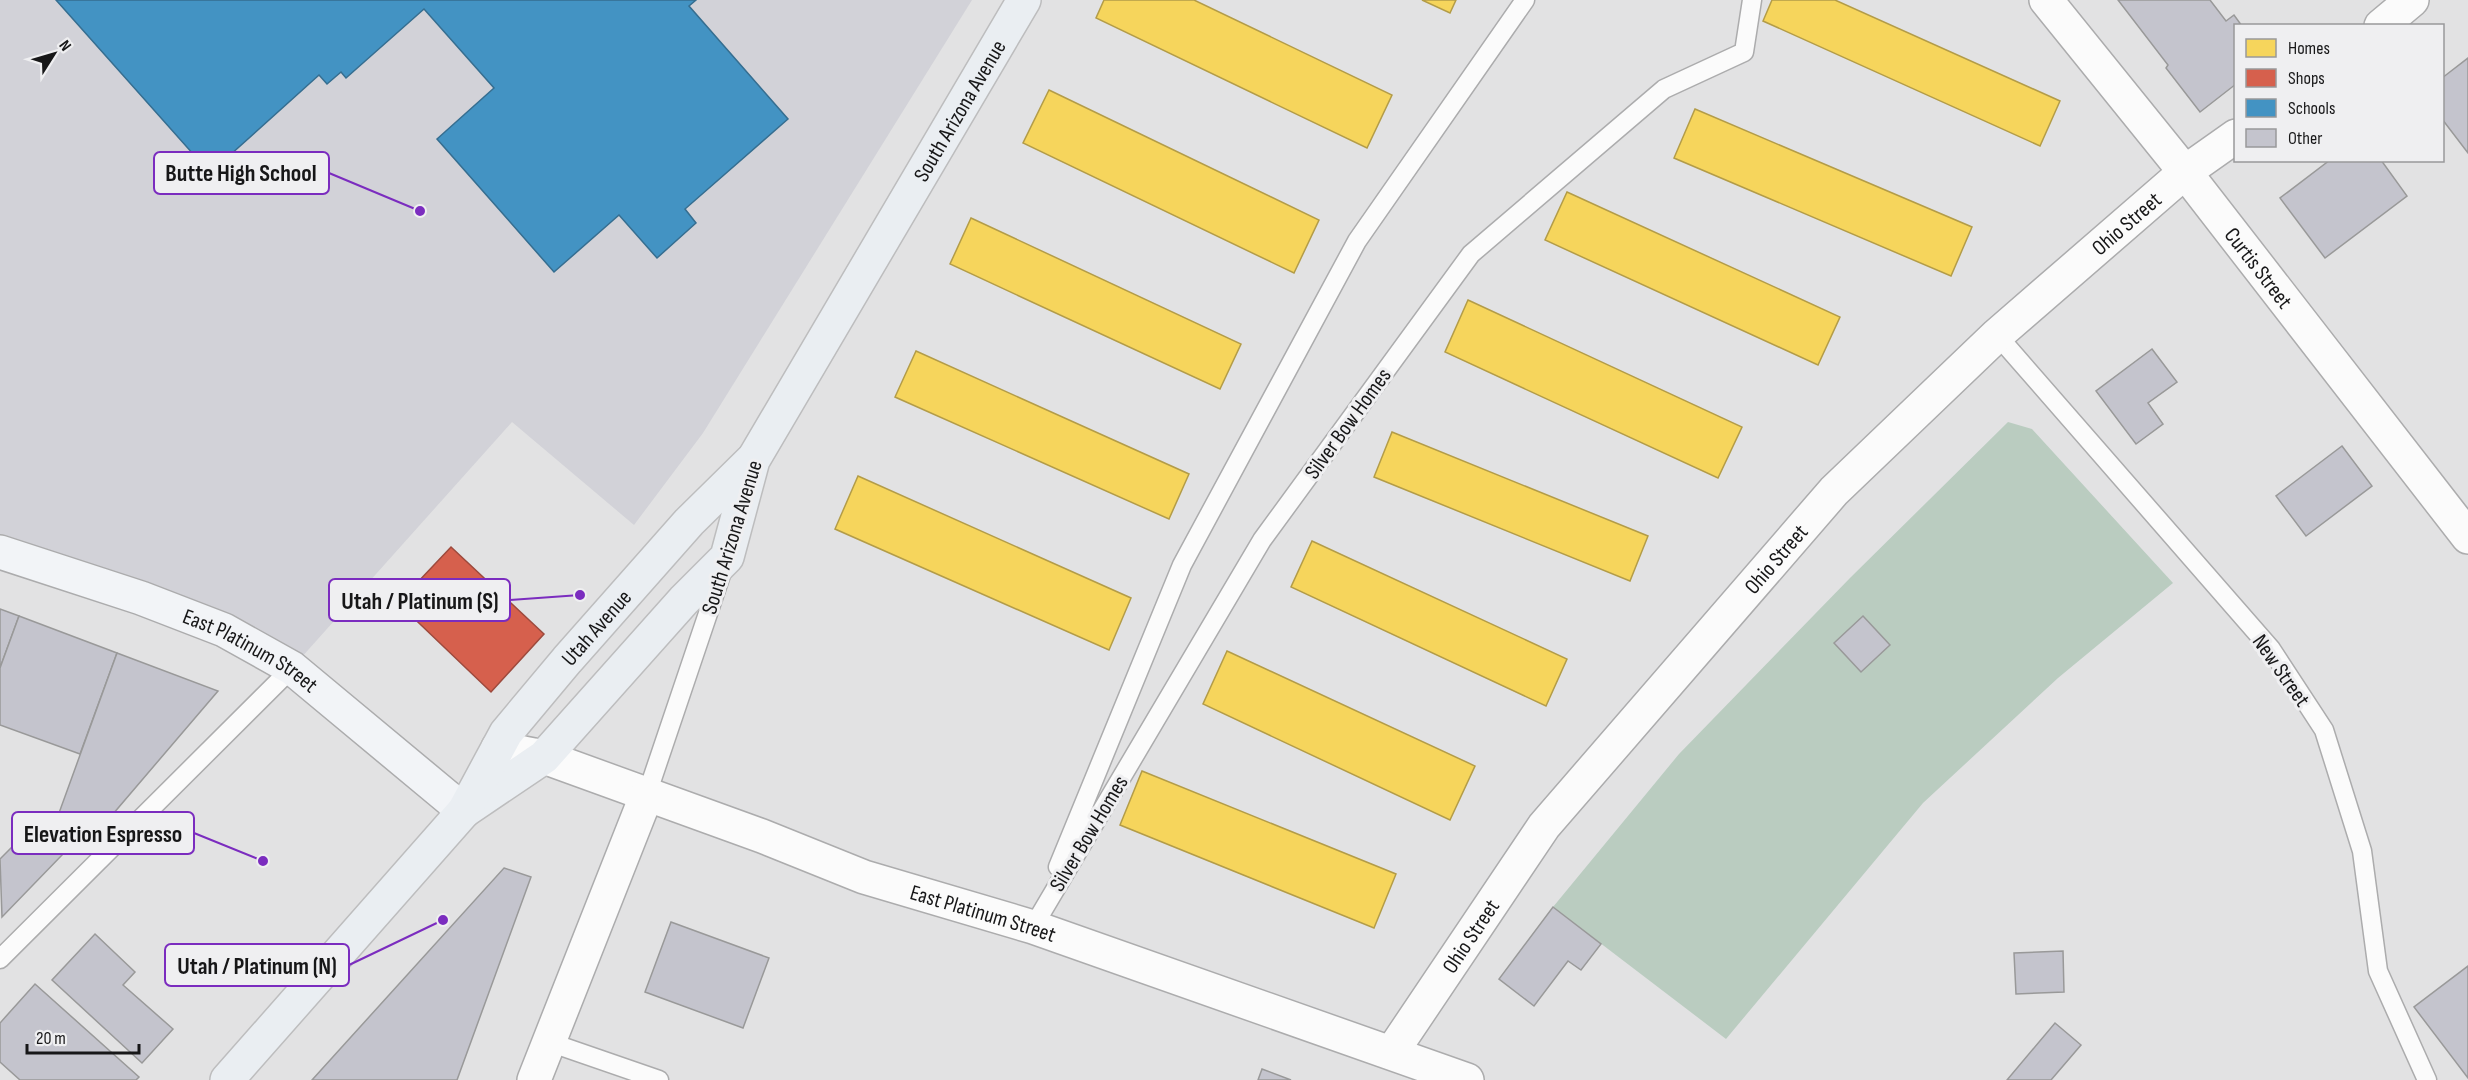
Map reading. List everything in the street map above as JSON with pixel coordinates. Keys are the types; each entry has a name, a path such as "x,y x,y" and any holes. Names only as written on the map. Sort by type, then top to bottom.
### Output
{"main road":[{"name":"South Arizona Avenue","path":"727,557 753,460 1024,0"},
{"name":"Utah Avenue","path":"227,1080 464,811 506,733 641,574 689,522 753,460"},
{"name":"Utah Avenue","path":"464,811 544,757 684,600 727,557"}],"street":[{"name":"Curtis Street","path":"2046,0 2185,172 2468,537"},
{"path":"2383,24 2412,0"},
{"name":"Ohio Street","path":"1392,1052 1544,825 1834,491 1997,335 2185,172 2234,137"},
{"name":"East Platinum Street","path":"0,552 141,598 224,630 292,668 464,811"},
{"name":"East Platinum Street","path":"498,748 544,757 762,836 864,877 1033,927 1467,1080"},
{"name":"South Arizona Avenue","path":"534,1080 647,794"}],"lane":[{"name":"Silver Bow Homes","path":"1033,927 1182,565 1357,241 1525,0"},
{"name":"Silver Bow Homes","path":"1033,927 1262,540 1471,254 1664,89 1744,52 1752,0"},
{"name":"New Street","path":"1997,335 2271,649 2324,730 2362,851 2378,971 2427,1080"},
{"name":"South Arizona Avenue","path":"647,794 727,557"},
{"path":"0,959 292,668"},
{"path":"549,1042 659,1080"}],"shaded area":[{"path":"0,0 972,0 703,433 634,525 512,422 292,668 0,554"}],"green space":[{"path":"2008,422 2032,429 2173,583 2058,678 1923,803 1726,1039 1553,907 1679,754 1850,578"}],"building: Homes":[{"path":"1104,0 1194,0 1392,95 1367,148 1096,18"},
{"path":"1422,0 1456,0 1450,13"},
{"path":"1772,0 1835,0 2060,101 2040,146 1763,21"},
{"path":"1049,90 1319,220 1294,273 1023,143"},
{"path":"1695,109 1972,227 1951,276 1674,158"},
{"path":"1567,192 1840,317 1818,365 1545,240"},
{"path":"971,218 1241,344 1220,389 950,264"},
{"path":"1468,300 1742,427 1718,478 1445,352"},
{"path":"916,351 1189,474 1169,519 895,397"},
{"path":"1392,432 1648,536 1630,581 1374,477"},
{"path":"858,476 1131,598 1109,650 835,529"},
{"path":"1312,541 1567,659 1546,706 1291,587"},
{"path":"1227,651 1475,766 1450,820 1203,704"},
{"path":"1142,771 1396,874 1374,928 1120,825"}],"building: Shops":[{"path":"451,547 544,634 491,692 398,603"}],"building: Schools":[{"path":"56,0 696,0 689,6 788,119 685,209 696,223 657,258 619,215 554,272 437,139 494,88 424,9 346,78 341,72 327,84 319,75 210,173"}],"building: Other":[{"path":"2118,0 2210,0 2226,21 2234,15 2241,24 2234,24 2234,86 2200,112 2166,68 2168,65"},
{"path":"2468,58 2468,153 2444,122 2444,76"},
{"path":"2327,162 2382,162 2407,196 2325,258 2280,198"},
{"path":"2152,349 2177,382 2148,403 2163,424 2136,444 2096,391"},
{"path":"2342,446 2372,486 2306,536 2276,496"},
{"path":"0,609 19,616 0,668"},
{"path":"19,616 117,653 80,754 0,725 0,668"},
{"path":"1863,616 1890,645 1861,672 1834,643"},
{"path":"117,653 218,691 101,828 59,813"},
{"path":"24,835 63,854 2,917 0,859"},
{"path":"504,868 531,877 457,1080 312,1080"},
{"path":"1553,907 1601,944 1581,970 1568,961 1534,1006 1499,979"},
{"path":"671,922 769,958 743,1028 645,992"},
{"path":"95,934 135,972 123,985 173,1029 142,1063 52,980"},
{"path":"2063,951 2064,992 2016,994 2014,953"},
{"path":"2468,966 2468,1078 2414,1007"},
{"path":"35,984 139,1077 136,1080 20,1080 0,1062 0,1023"},
{"path":"2055,1023 2081,1045 2051,1080 2007,1080"},
{"path":"1262,1069 1291,1080 1258,1080"}],"place":[{"name":"Butte High School","path":"420,211"},
{"name":"Utah / Platinum (S)","path":"580,595"},
{"name":"Elevation Espresso","path":"263,861"},
{"name":"Utah / Platinum (N)","path":"443,920"}]}
